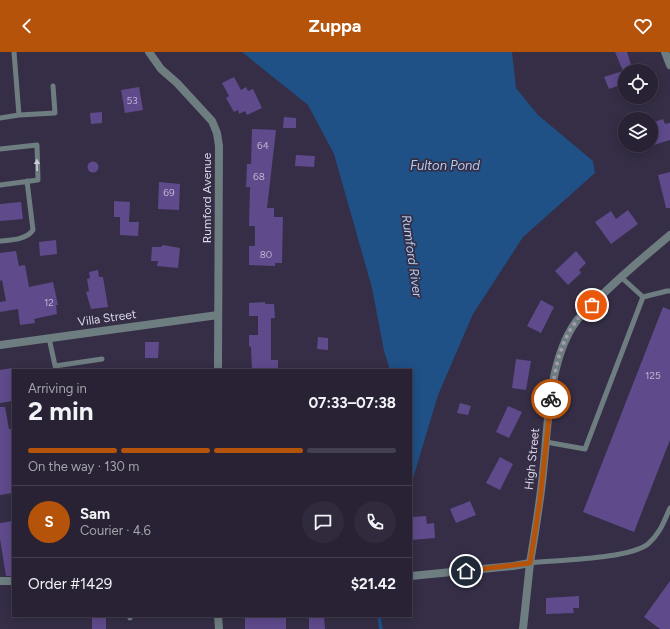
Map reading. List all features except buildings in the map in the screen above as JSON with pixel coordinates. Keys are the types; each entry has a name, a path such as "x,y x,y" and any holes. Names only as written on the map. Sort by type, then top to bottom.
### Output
{"street":[{"name":"Rumford Avenue","path":"149,52 161,69 177,83 212,121 217,133 219,146 218,369"},
{"path":"666,52 670,65"},
{"name":"High Street","path":"523,629 530,563 540,500 556,368 566,338 575,322 621,277 670,235"},
{"name":"Villa Street","path":"0,345 218,315"},
{"path":"412,576 530,563"},
{"path":"0,582 12,581"},
{"path":"218,617 219,629"}],"lane":[{"path":"14,52 19,115"},
{"path":"0,118 19,115 55,113 53,86"},
{"path":"0,149 37,145 38,180 0,185"},
{"path":"0,241 17,239 29,235 32,230 27,181"},
{"path":"621,277 643,297"},
{"path":"643,297 670,291"},
{"path":"546,442 585,449 643,297"},
{"path":"49,338 56,368 102,358"},
{"path":"530,563 625,554 646,545 655,537 663,526 670,508"}],"water":[{"name":"Fulton Pond","path":"242,52 512,52 516,88 538,115 593,161 595,173 523,237 473,314 438,395 412,482 412,369 390,369 384,351 372,288 334,154 308,105"}],"waterway":[{"name":"Rumford River","path":"379,617 381,629"}],"way so far":[{"path":"551,399 556,368 566,338 575,322 592,305"}],"route":[{"path":"466,571 530,563 540,500 551,399"}]}
